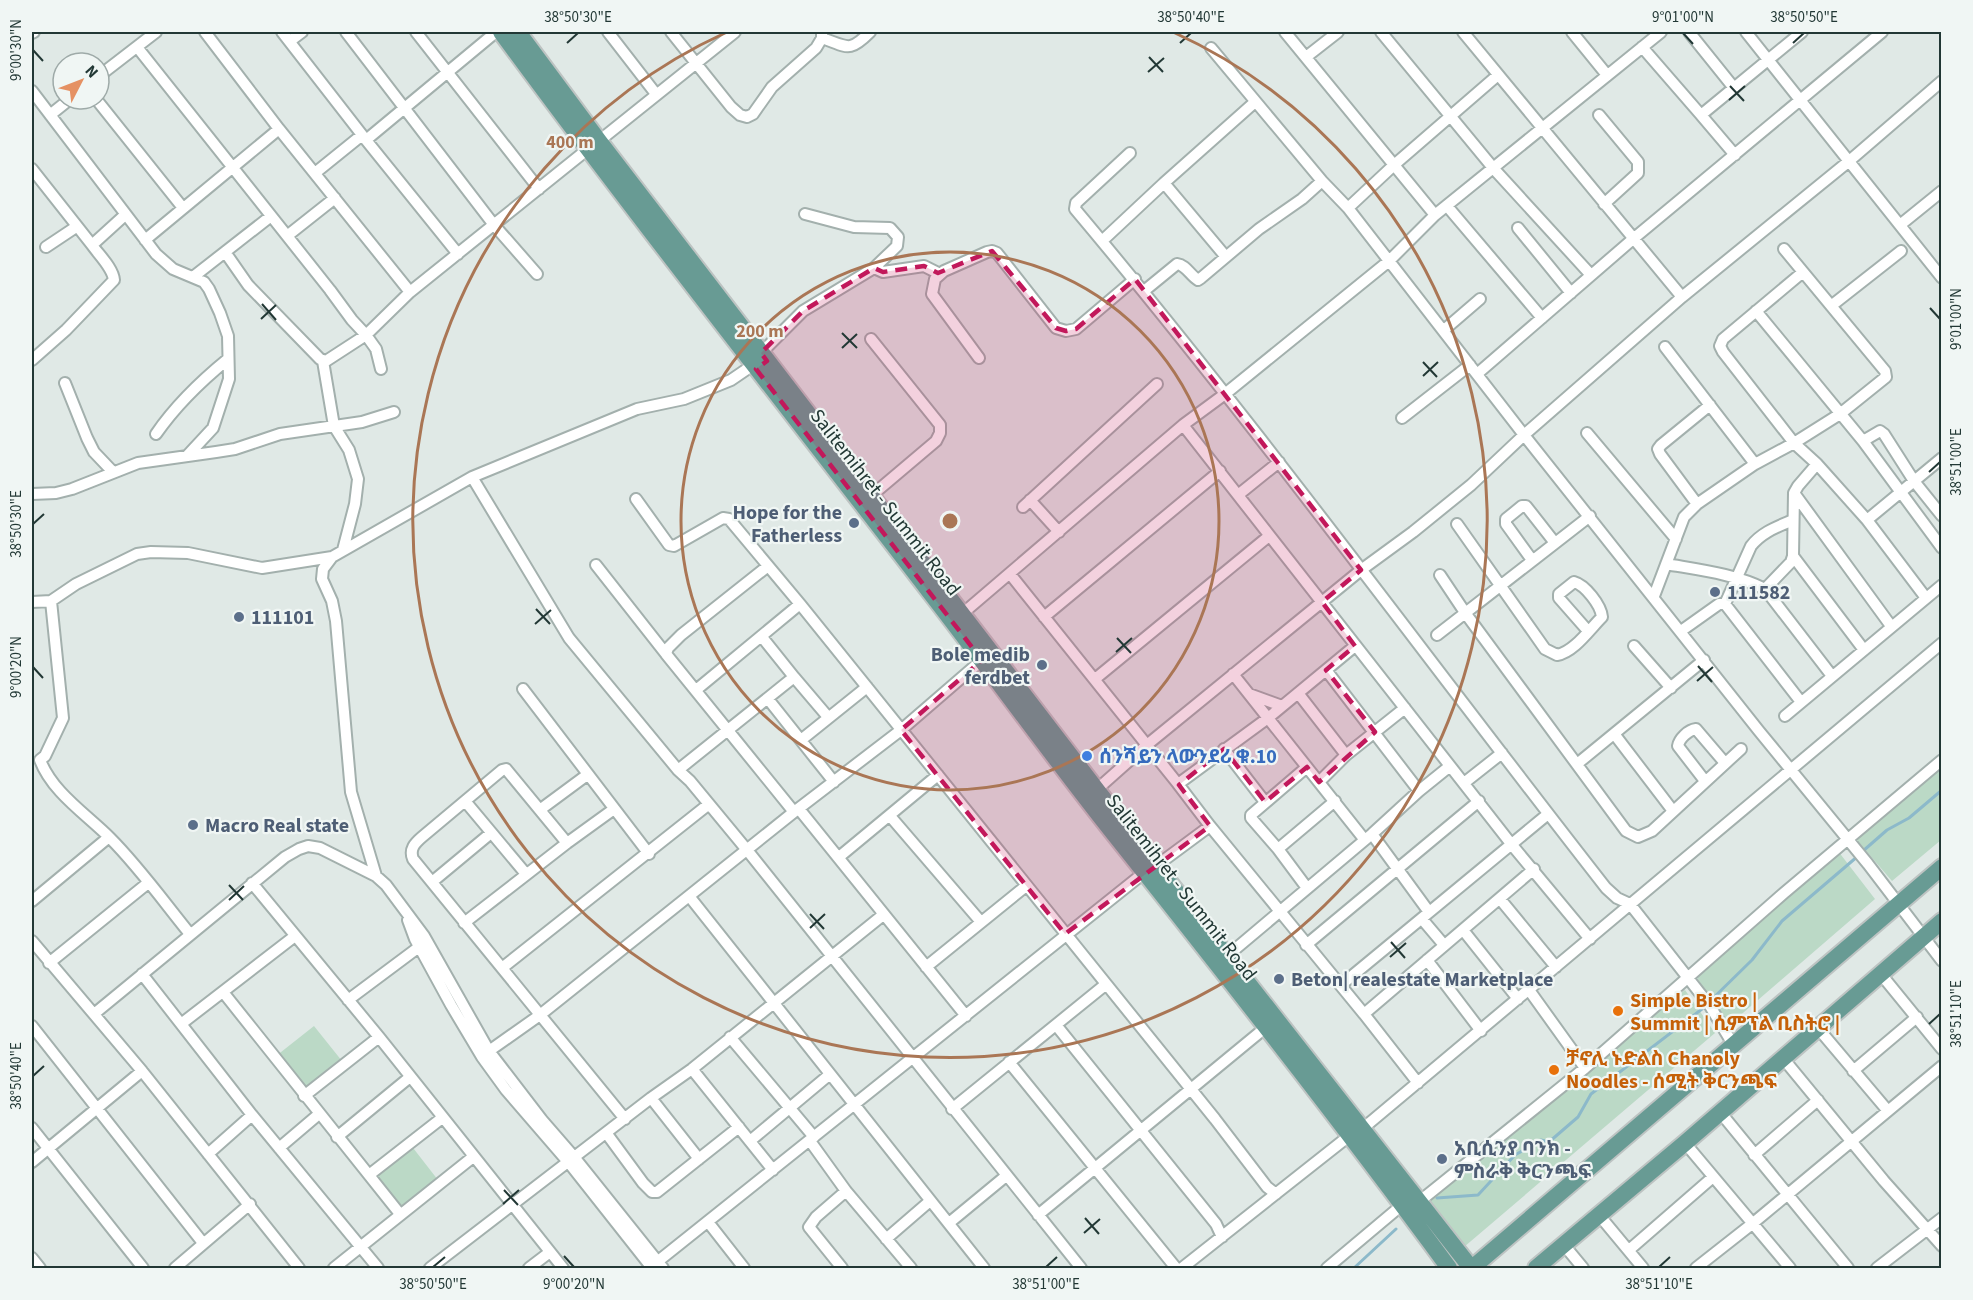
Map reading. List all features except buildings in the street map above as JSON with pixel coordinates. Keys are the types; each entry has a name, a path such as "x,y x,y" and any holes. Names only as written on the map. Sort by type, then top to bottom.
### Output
{"main road":[{"path":"501,32 593,145"},
{"path":"518,32 593,145"},
{"name":"Salitemihret - Summit Road","path":"593,145 677,253 982,660 1150,869 1265,1028 1360,1136 1386,1161 1472,1269"},
{"path":"759,362 871,496 962,614 1092,794"},
{"path":"1472,1269 1941,867"},
{"path":"1150,869 1227,956 1360,1136"},
{"path":"1536,1269 1941,921"},
{"name":"Salitemihret - Summit Road","path":"1360,1136 1402,1204 1449,1269"}],"street":[{"path":"111,67 156,32"},
{"path":"282,32 458,254"},
{"path":"290,41 302,32"},
{"path":"346,32 494,225 537,274"},
{"path":"416,32 538,189"},
{"path":"315,173 404,108 496,32"},
{"path":"608,32 656,94"},
{"path":"670,32 731,107 740,116 747,117 758,108 772,87 816,48 822,35 847,47 854,46 870,32"},
{"path":"323,361 366,335 410,292 735,32"},
{"path":"1285,32 1435,215"},
{"path":"1306,57 1338,32"},
{"path":"1381,32 1494,169 1591,275"},
{"path":"1463,32 1682,297"},
{"path":"1572,32 1607,75"},
{"path":"962,614 1183,425 1226,394 1389,261 1435,215 1607,75 1646,39 1661,32"},
{"path":"1689,32 1734,88"},
{"path":"1746,32 1941,278"},
{"path":"1701,116 1802,32"},
{"path":"1402,418 1474,369 1542,318 1882,32"},
{"path":"210,33 279,129 410,292"},
{"path":"1646,39 1701,116 1735,155"},
{"path":"137,47 366,335 376,349 381,369"},
{"path":"1211,48 1322,181 1348,208 1524,435 1868,864 1941,961"},
{"path":"1348,208 1450,115 1498,75"},
{"path":"1092,794 1233,674 1361,570 1456,497 1682,297 1848,162 1941,81"},
{"path":"32,91 124,215 156,254 173,269 204,282 220,313 228,336 229,379 213,428 187,456"},
{"path":"1102,241 1255,102"},
{"path":"50,115 55,111"},
{"path":"106,111 183,208"},
{"path":"1599,115 1640,167 1638,173 1604,204"},
{"path":"145,240 279,129"},
{"path":"1130,153 1074,206 1226,394 1606,888 1617,898 1630,904 1707,1001 1734,1046"},
{"path":"32,169 109,268 114,280 66,330 32,360"},
{"path":"1144,291 1177,264 1182,264 1198,280 1259,228 1302,199 1322,181"},
{"path":"1164,183 1226,257"},
{"path":"1900,225 1941,192"},
{"path":"287,236 334,198"},
{"path":"1447,206 1542,318"},
{"path":"32,602 51,601 76,584 137,554 188,553 262,568 332,557 472,477 637,409 684,399 731,380 759,362 803,310 874,268 897,246 898,237 890,228 854,227 805,214"},
{"path":"92,245 124,215"},
{"path":"193,277 271,216"},
{"path":"46,247 76,227"},
{"path":"1518,228 1571,293"},
{"path":"1654,596 1684,517 1697,504 1755,464 1840,414 1887,374 1784,249"},
{"path":"979,358 932,294 935,279 940,274 992,251 1003,260 1056,328 1066,331 1076,329 1135,279"},
{"path":"1831,306 1901,251"},
{"path":"225,252 248,285 323,361 334,426 349,450 358,478 355,504 344,550"},
{"path":"874,268 883,273 924,266 940,274"},
{"path":"1803,272 1723,339 1720,346 1794,443 1817,464 1867,520 1926,598"},
{"path":"1444,330 1480,299"},
{"path":"1756,311 1863,441 1941,548"},
{"path":"871,339 940,425 940,433 936,441 871,496"},
{"path":"1665,347 1755,464"},
{"path":"156,434 185,397 228,360"},
{"path":"65,383 87,438 98,457 113,471"},
{"path":"1059,532 1026,503 1157,384"},
{"path":"1697,504 1658,449 1710,405"},
{"path":"32,494 64,491 138,463 235,448 280,434 362,422 394,412"},
{"path":"1183,425 1512,845 1590,939"},
{"path":"1863,441 1876,432 1880,431 1884,434 1914,481 1941,516"},
{"path":"1587,433 1676,539"},
{"path":"1867,520 1941,458"},
{"path":"1238,495 1279,462"},
{"path":"1766,589 1791,562 1794,493 1817,464"},
{"path":"1044,617 1220,471"},
{"path":"472,477 569,638 678,771 690,781 747,850 1081,1269"},
{"path":"1794,493 1891,626"},
{"path":"636,499 669,545 674,546 723,518 729,519 938,775 1267,1187 1276,1194"},
{"path":"1532,560 1506,524 1506,519 1514,512 1526,506 1555,543"},
{"path":"1437,635 1590,516"},
{"path":"1725,604 1756,539 1793,520"},
{"path":"1457,524 1545,649 1557,655 1566,653 1588,631 1602,617 1601,611 1580,584 1574,582 1559,594 1559,598 1588,631"},
{"path":"1095,679 1269,536"},
{"path":"1793,556 1863,650"},
{"path":"332,557 323,569 322,579 332,601 336,621 351,792 376,876"},
{"path":"1666,564 1715,572 1766,589 1832,676"},
{"path":"596,565 728,730 839,857 883,915 966,1016"},
{"path":"666,654 668,648 681,635 768,566"},
{"path":"1010,574 1418,1083"},
{"path":"1440,575 1466,614 1626,831 1638,837 1652,831 1741,749"},
{"path":"1785,716 1941,585"},
{"path":"51,601 63,718 45,756 36,763 92,822 110,837 190,934"},
{"path":"696,690 800,604"},
{"path":"1681,631 1719,604 1725,604"},
{"path":"1725,604 1801,702"},
{"path":"762,637 828,717"},
{"path":"1182,1269 1276,1194 1360,1136 1418,1083 1941,643"},
{"path":"1178,784 1268,718 1355,646"},
{"path":"1634,646 1671,688"},
{"path":"489,1051 540,1015 901,730 982,660"},
{"path":"1577,764 1704,660"},
{"path":"1326,670 1419,790"},
{"path":"1233,674 1335,801 1398,869 1444,945"},
{"path":"678,771 794,677"},
{"path":"801,740 867,687"},
{"path":"523,689 587,776 649,854"},
{"path":"1298,693 1346,755"},
{"path":"1248,694 1282,706"},
{"path":"768,699 834,782"},
{"path":"1319,782 1346,755 1405,708"},
{"path":"1705,781 1678,747 1679,741 1696,729 1725,763"},
{"path":"1615,735 1673,811"},
{"path":"1224,749 1265,802"},
{"path":"1464,783 1502,753"},
{"path":"1420,1201 1584,1068 1941,760"},
{"path":"1227,956 1368,837 1419,790 1450,766"},
{"path":"1307,888 1251,818 1252,813 1308,767"},
{"path":"567,843 506,769 422,837 412,848 413,859 624,1119"},
{"path":"839,857 938,775"},
{"path":"541,809 587,776"},
{"path":"465,801 526,874"},
{"path":"1278,849 1335,801"},
{"path":"1306,945 1479,801"},
{"path":"502,968 649,854 709,804"},
{"path":"464,923 614,809"},
{"path":"1341,985 1548,814"},
{"path":"890,816 981,922"},
{"path":"94,1014 285,857 308,846 320,848 376,876 386,885 424,936 489,1051 572,1160 658,1266 708,1222 1065,934 1210,826"},
{"path":"432,882 491,833"},
{"path":"32,901 110,837"},
{"path":"1364,1014 1534,869"},
{"path":"49,963 148,883"},
{"path":"252,883 563,1269"},
{"path":"926,967 1026,886"},
{"path":"689,896 984,1269"},
{"path":"1500,899 1556,967"},
{"path":"430,1269 651,1098 692,1069 883,915"},
{"path":"408,917 419,947 482,1057 506,1090 572,1160"},
{"path":"1463,930 1518,999"},
{"path":"181,1024 295,936"},
{"path":"32,941 142,1071 250,1204 299,1269"},
{"path":"348,1000 419,947"},
{"path":"1427,960 1481,1030"},
{"path":"1880,973 1941,1049"},
{"path":"142,974 252,1115 378,1269"},
{"path":"952,1109 1105,985"},
{"path":"1529,990 1584,1068"},
{"path":"223,992 400,1215"},
{"path":"1853,1071 1917,1017"},
{"path":"1056,1025 1216,1224 1222,1237"},
{"path":"32,1026 203,1243"},
{"path":"1817,1027 1888,1110"},
{"path":"1038,1215 1265,1028"},
{"path":"304,1096 378,1037"},
{"path":"730,1037 789,1108 846,1191 911,1269"},
{"path":"1782,1057 1941,1246"},
{"path":"1009,1062 1176,1269"},
{"path":"1696,1269 1941,1066"},
{"path":"692,1069 773,1170"},
{"path":"32,1162 142,1071"},
{"path":"750,1141 829,1075"},
{"path":"337,1137 410,1077"},
{"path":"651,1098 699,1159"},
{"path":"1754,1155 1818,1100"},
{"path":"1720,1112 1848,1269"},
{"path":"279,1148 319,1114"},
{"path":"208,1154 252,1115"},
{"path":"369,1175 442,1118"},
{"path":"607,1134 643,1183 652,1192 657,1192 739,1127"},
{"path":"32,1128 143,1269"},
{"path":"1685,1143 1790,1269"},
{"path":"334,1269 473,1157"},
{"path":"948,1224 1006,1176"},
{"path":"1629,1250 1713,1177"},
{"path":"842,1269 809,1227 816,1217 846,1191"},
{"path":"886,1239 930,1201"},
{"path":"178,1268 203,1243 250,1204"},
{"path":"1327,1269 1402,1204"},
{"path":"1599,1215 1643,1269"},
{"path":"1877,1269 1941,1218"},
{"path":"708,1222 744,1269"},
{"path":"1563,1245 1583,1269"},
{"path":"529,1269 550,1252"},
{"path":"32,1258 40,1269"}],"highlighted area":[{"path":"992,251 1056,328 1066,331 1076,329 1135,279 1361,570 1322,602 1355,646 1326,670 1375,732 1319,782 1307,767 1265,802 1224,749 1179,785 1210,826 1065,934 901,730 982,660 756,369 767,361 761,353 803,311 874,268 883,272 924,266 938,273"}],"green space":[{"path":"1941,764 1941,840 1892,881 1854,837"},
{"path":"1838,851 1875,899 1729,1025 1697,978"},
{"path":"1685,990 1715,1033 1464,1247 1426,1200"},
{"path":"314,1026 342,1061 304,1091 276,1056"},
{"path":"410,1144 438,1180 399,1210 372,1174"}],"waterway":[{"path":"1863,851 1887,830 1909,818 1942,790"},
{"path":"1437,1198 1478,1195 1515,1155 1541,1140 1549,1142 1578,1117 1591,1094 1702,1009 1752,960 1782,921 1858,856"},
{"path":"1354,1268 1396,1229"}],"place":[{"name":"Hope for the Fatherless","path":"854,523"},
{"name":"111582","path":"1715,592"},
{"name":"111101","path":"239,617"},
{"name":"Bole medib ferdbet","path":"1042,665"},
{"name":"ሰንሻይን ላውንደሪ ቁ.10","path":"1087,756"},
{"name":"Macro Real state","path":"193,825"},
{"name":"Beton| realestate Marketplace","path":"1279,979"},
{"name":"Simple Bistro | Summit | ሲምፕል ቢስትሮ |","path":"1618,1011"},
{"name":"ቻኖሊ ኑድልስ Chanoly Noodles - ሰሚት ቅርንጫፍ","path":"1554,1070"},
{"name":"አቢሲንያ ባንክ - ምስራቅ ቅርንጫፍ","path":"1442,1159"}]}
